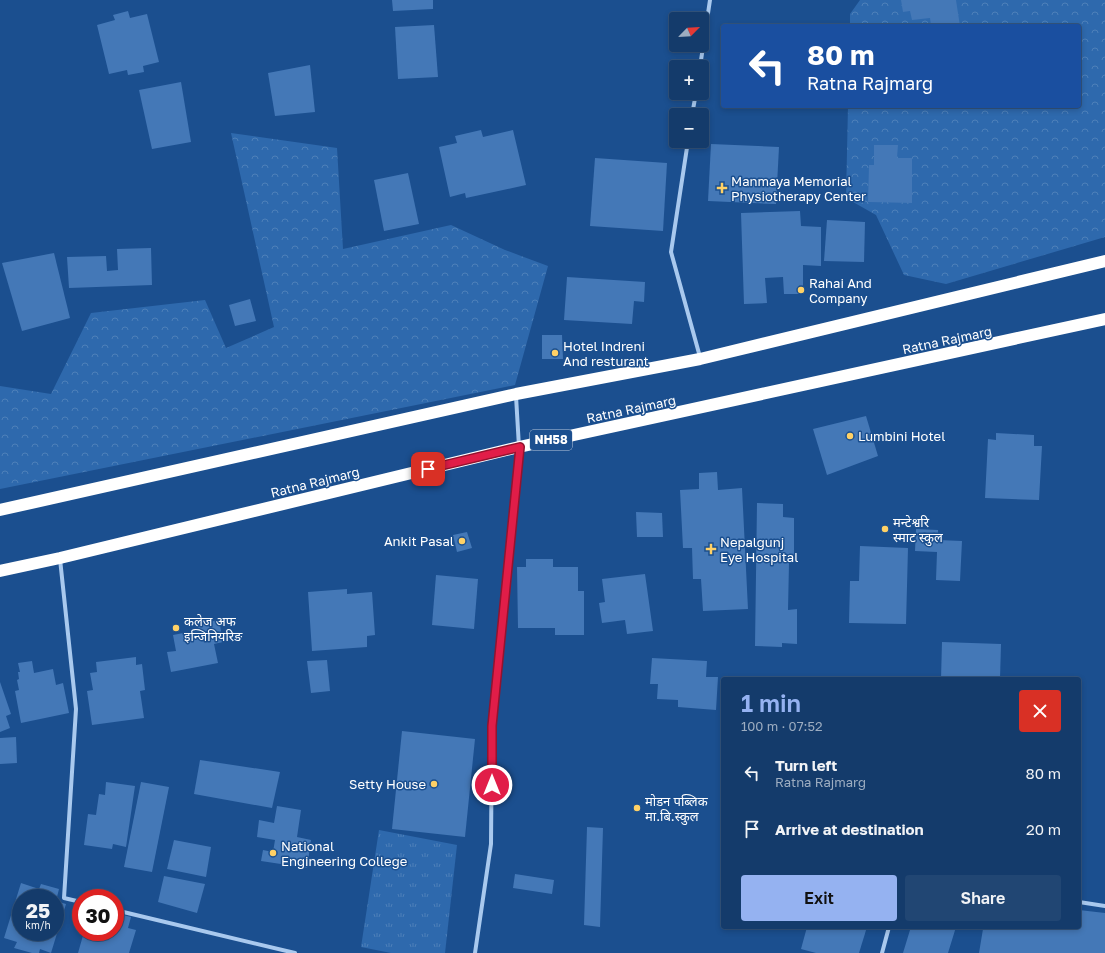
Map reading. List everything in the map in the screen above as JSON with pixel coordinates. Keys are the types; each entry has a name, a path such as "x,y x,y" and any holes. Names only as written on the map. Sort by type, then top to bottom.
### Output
{"highway":[{"path":"0,510 516,394 700,359 1105,261"},
{"name":"Ratna Rajmarg","path":"0,571 60,558 520,447 1105,319"}],"street":[{"path":"701,60 710,0"},
{"path":"687,148 671,252 700,359"},
{"path":"475,953 491,844 492,726 520,447 516,394"},
{"path":"60,558 76,709 64,898 72,900"},
{"path":"1081,902 1105,906"},
{"path":"124,912 295,953"},
{"path":"882,953 888,929"}],"green space":[{"path":"860,0 1105,0 1105,237 946,284 904,275 876,215 846,198 848,108 1081,108 1081,24 850,24 850,14"},
{"path":"231,133 337,148 343,249 451,225 505,250 548,266 515,385 0,489 0,386 51,394 91,313 205,300 226,348 274,327"},
{"path":"379,830 457,845 445,953 391,953 361,947"}],"building":[{"path":"392,0 433,0 433,9 393,11"},
{"path":"901,0 956,0 960,24 931,24 930,18 912,20 910,11 903,12"},
{"path":"128,11 130,18 147,14 159,62 143,66 144,72 128,75 127,70 109,74 97,25 115,20 113,15"},
{"path":"434,25 438,77 398,79 395,27"},
{"path":"310,65 315,112 275,116 268,73"},
{"path":"181,82 191,142 152,149 139,90"},
{"path":"481,130 483,137 513,130 526,185 466,198 465,193 450,197 439,147 457,143 455,136"},
{"path":"711,144 779,147 776,204 708,201"},
{"path":"874,145 898,145 897,158 912,158 912,203 868,202 869,165 874,165"},
{"path":"595,158 667,163 663,231 590,226"},
{"path":"408,173 419,224 384,231 374,180"},
{"path":"800,211 801,226 821,227 821,266 803,265 803,294 784,294 783,277 765,278 767,303 744,304 741,213"},
{"path":"827,220 865,222 864,262 824,261"},
{"path":"151,248 152,285 69,288 67,257 106,256 107,271 118,270 117,249"},
{"path":"54,253 70,318 22,331 2,263"},
{"path":"567,277 645,282 644,302 634,301 632,324 564,320"},
{"path":"250,299 256,321 235,326 229,305"},
{"path":"542,335 562,335 563,359 542,359"},
{"path":"866,416 878,456 827,475 813,429"},
{"path":"996,433 1034,435 1034,446 1042,446 1039,500 985,498 988,439 996,440"},
{"name":"Nepalgunj Eye Hospital","path":"717,472 718,490 742,488 748,609 703,611 701,579 693,579 692,548 683,548 680,490 699,489 699,473"},
{"path":"757,503 783,504 783,517 794,518 794,563 789,563 788,610 797,609 797,644 782,643 782,647 755,646"},
{"path":"636,512 662,513 663,537 637,537"},
{"path":"916,529 938,530 938,540 962,541 960,581 936,580 937,552 915,551"},
{"path":"467,532 472,548 457,552 453,535"},
{"path":"860,546 908,548 906,624 849,623 850,581 859,581"},
{"path":"526,559 553,559 553,567 578,567 578,591 584,591 584,635 555,635 555,628 518,628 517,567 526,567"},
{"path":"645,574 653,631 627,634 625,620 602,623 599,603 605,602 602,579"},
{"path":"436,575 478,579 474,629 432,625"},
{"path":"347,589 347,594 372,592 375,635 367,636 367,647 312,651 308,592"},
{"path":"219,620 223,642 214,644 218,663 171,672 167,652 176,651 173,635 199,630 197,624"},
{"path":"942,642 1001,644 1000,677 941,677"},
{"path":"136,657 136,665 142,664 145,690 140,691 144,718 92,725 87,691 93,690 90,673 97,672 96,662"},
{"path":"652,658 707,661 706,677 718,677 716,710 678,707 678,700 657,699 658,684 650,684"},
{"path":"327,660 330,691 311,693 307,661"},
{"path":"32,661 34,673 53,669 56,685 63,683 69,713 21,723 15,691 19,690 17,680 19,679 18,672 20,672 18,663"},
{"path":"0,682 11,714 6,716 10,728 0,732"},
{"name":"Setty House","path":"402,731 475,739 465,837 392,829"},
{"path":"16,737 17,763 0,764 0,738"},
{"path":"200,760 280,772 272,808 194,794"},
{"path":"106,782 135,786 126,847 113,844 112,849 84,845 88,814 96,815 99,794 105,795"},
{"path":"141,782 169,787 152,872 124,867"},
{"path":"277,806 301,810 297,837 311,840 307,868 261,861 263,850 273,852 275,840 257,837 259,820 274,823"},
{"path":"587,827 603,828 600,927 584,925"},
{"path":"174,840 211,847 206,877 167,869"},
{"path":"515,874 554,880 552,894 513,888"},
{"path":"164,876 205,884 197,913 158,902"},
{"path":"21,883 39,889 19,889"},
{"path":"41,884 59,889 39,889"},
{"path":"1081,910 1105,913 1105,953 979,953 983,929 1081,929"},
{"path":"12,912 12,940 4,938"},
{"path":"124,915 131,917 128,928 136,930 129,953 78,953 81,941 124,941"},
{"path":"806,929 866,929 859,953 816,953 801,949"},
{"path":"907,929 955,929 948,953 903,953 910,930"},
{"path":"14,941 55,941 51,953 40,949 39,953 32,953 14,948 17,942"}],"place":[{"name":"Manmaya Memorial Physiotherapy Center","path":"722,188"},
{"name":"Rahai And Company","path":"801,290"},
{"name":"Hotel Indreni And resturant","path":"555,353"},
{"name":"Lumbini Hotel","path":"850,436"},
{"name":"मन्टेश्वरि स्माट स्कुल","path":"885,529"},
{"name":"Ankit Pasal","path":"462,541"},
{"name":"Nepalgunj Eye Hospital","path":"711,549"},
{"name":"कलेज अफ इन्जिनियरिङ","path":"176,628"},
{"name":"Setty House","path":"434,784"},
{"name":"माेडन पब्लिक मा.बि.स्कुल","path":"637,808"},
{"name":"National Engineering College","path":"273,853"}],"route":[{"path":"428,469 520,447 492,726 492,785"}]}
